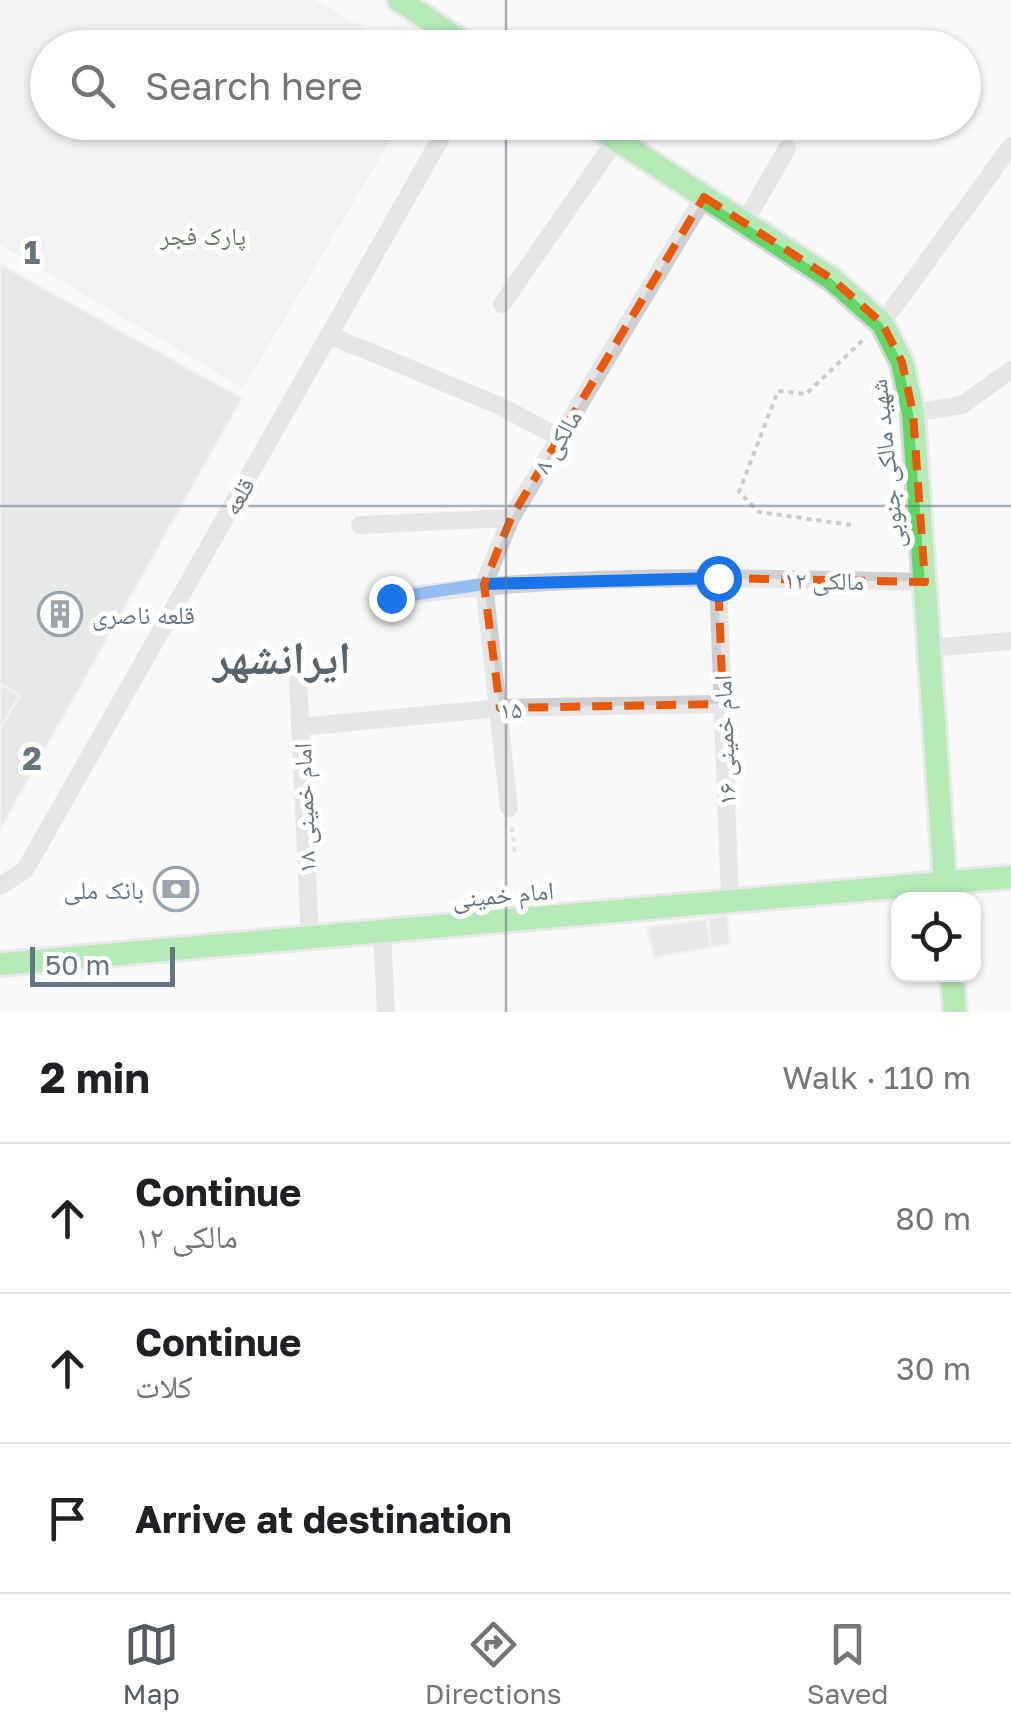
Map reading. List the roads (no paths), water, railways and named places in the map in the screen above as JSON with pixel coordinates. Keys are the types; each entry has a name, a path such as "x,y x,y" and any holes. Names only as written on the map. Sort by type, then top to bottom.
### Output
{"street":[{"path":"398,0 444,30"},
{"name":"قلعه","path":"0,886 25,870 440,140"},
{"path":"502,304 616,140"},
{"name":"شهید مالکی جنوبی","path":"616,140 832,279 882,322 902,362 913,413 945,891"},
{"path":"882,322 1011,146"},
{"path":"744,223 787,149"},
{"name":"مالکی ۸","path":"509,808 484,584 511,518 704,197"},
{"path":"329,336 464,390 559,437"},
{"path":"913,413 962,405 1011,370"},
{"path":"360,526 511,518"},
{"name":"مالکی ۱۲","path":"391,598 484,584 718,578 925,582"},
{"name":"امام خمینی ۱۶","path":"718,578 730,902"},
{"path":"929,648 1010,641 1011,654"},
{"name":"امام خمینی ۱۸","path":"298,678 310,939"},
{"name":"۱۵","path":"300,727 500,708 724,704"},
{"name":"امام خمینی","path":"0,964 730,902 945,891 1011,877"},
{"path":"382,932 386,1012"},
{"path":"953,982 955,1012"}],"place":[{"name":"قلعه ناصری","path":"60,614"},
{"name":"بانک ملی","path":"176,889"}],"district":[{"name":"ایرانشهر","path":"282,657"}],"park label":[{"name":"پارک فجر","path":"203,235"}]}
